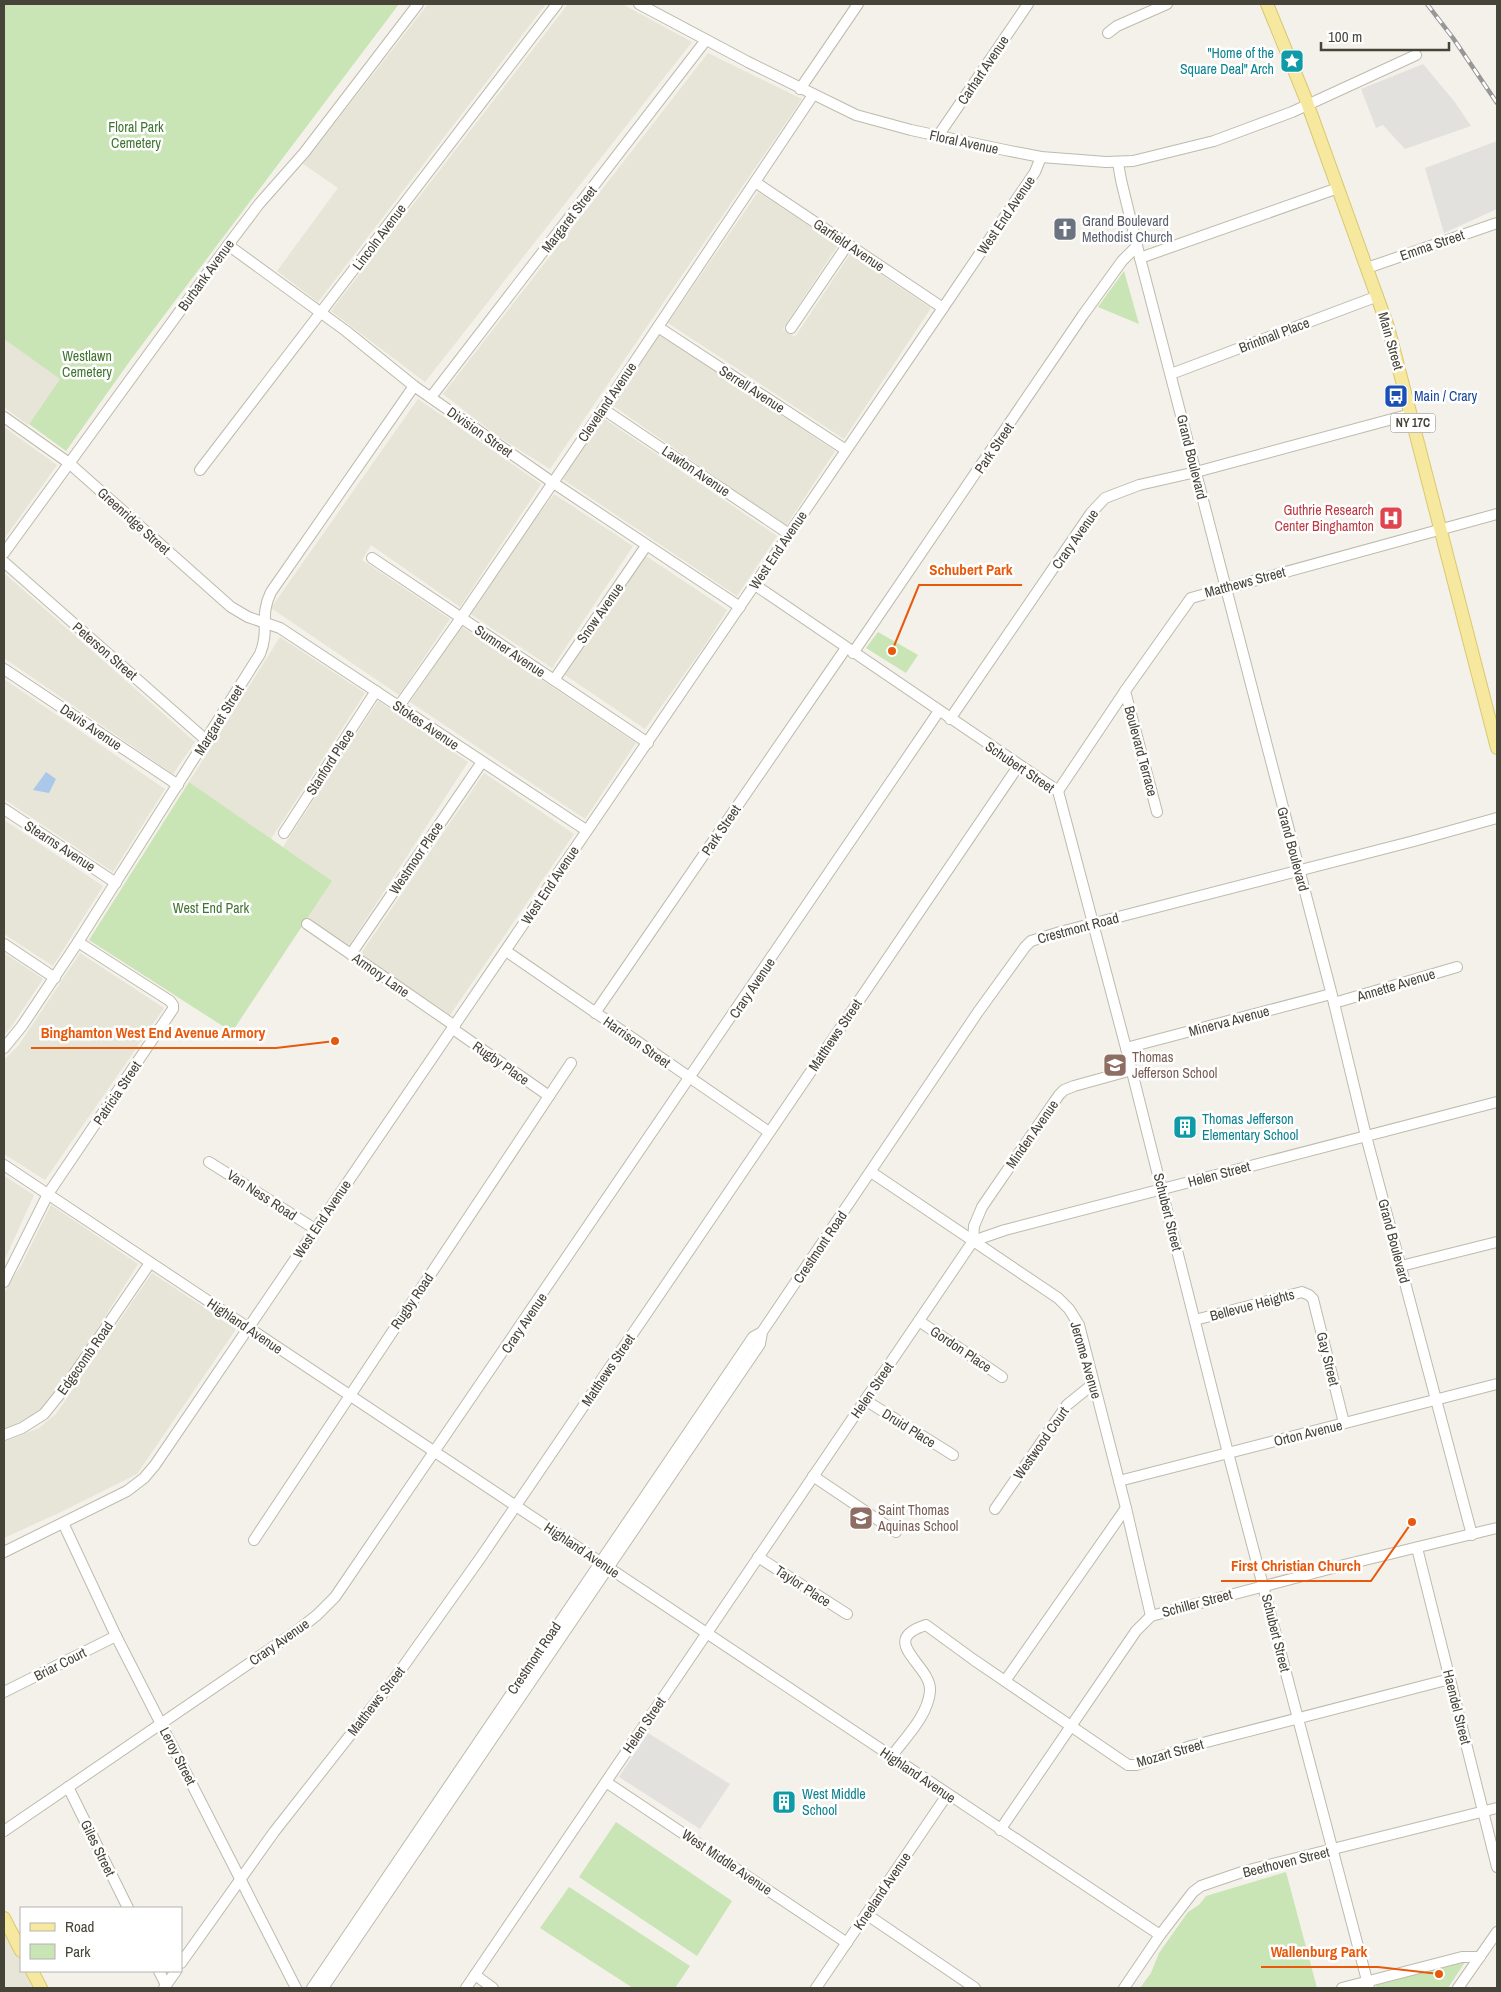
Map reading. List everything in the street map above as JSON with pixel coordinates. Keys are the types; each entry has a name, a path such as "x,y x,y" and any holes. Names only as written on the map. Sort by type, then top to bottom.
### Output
{"main road":[{"name":"Main Street","path":"1267,4 1308,105 1378,296 1411,414 1497,748"},
{"path":"4,1918 20,1949"},
{"path":"33,1972 41,1988"}],"street":[{"name":"Burbank Avenue","path":"4,553 228,244 259,204 304,153 418,4"},
{"name":"Lincoln Avenue","path":"200,470 558,4"},
{"name":"Floral Avenue","path":"639,4 800,89 856,115 938,136 1041,157 1118,162 1214,141 1308,105 1416,56"},
{"path":"800,89 858,4"},
{"name":"Carhart Avenue","path":"938,136 1028,4"},
{"path":"1108,33 1118,26 1168,4"},
{"name":"Margaret Street","path":"431,398 706,40"},
{"name":"Cleveland Avenue","path":"399,706 603,409 813,95"},
{"name":"West End Avenue","path":"4,1552 127,1490 144,1478 155,1465 454,1028 586,830 740,608 1035,172 1041,157"},
{"name":"Grand Boulevard","path":"1118,162 1120,180 1333,999 1366,1136 1472,1534"},
{"name":"Garfield Avenue","path":"755,182 943,308"},
{"path":"1140,258 1338,188"},
{"name":"Emma Street","path":"1368,268 1497,223"},
{"name":"Division Street","path":"228,244 321,313 414,386 552,482 740,608"},
{"path":"791,328 848,244"},
{"name":"Park Street","path":"595,1012 1083,315 1122,261 1137,246"},
{"name":"Brintnall Place","path":"1171,374 1378,296"},
{"name":"Serrell Avenue","path":"658,327 846,450"},
{"name":"Margaret Street","path":"4,1048 22,1026 55,978 260,654 265,642 264,611 272,592 414,386"},
{"name":"Lawton Avenue","path":"603,409 789,534"},
{"name":"Crary Avenue","path":"950,719 1099,503 1113,494 1139,485 1196,472 1411,414"},
{"name":"Greenridge Street","path":"4,417 69,463 231,607 248,617 265,622"},
{"name":"Matthews Street","path":"1058,791 1187,602 1196,595 1497,514"},
{"name":"Snow Avenue","path":"554,680 646,546"},
{"name":"Sumner Avenue","path":"372,558 648,743"},
{"name":"Peterson Street","path":"4,562 206,740"},
{"name":"Schubert Street","path":"755,585 939,712 1058,791 1069,826 1163,1189 1228,1453 1368,1985"},
{"name":"Stokes Avenue","path":"265,622 280,628 586,830"},
{"name":"Davis Avenue","path":"4,669 178,785"},
{"name":"Stanford Place","path":"284,833 376,691"},
{"name":"Boulevard Terrace","path":"1125,691 1157,812"},
{"name":"Crary Avenue","path":"4,1831 317,1615 343,1586 939,712"},
{"name":"Westmoor Place","path":"351,954 482,762"},
{"name":"Matthews Street","path":"182,1962 239,1880 395,1678 515,1506 1019,765"},
{"name":"Stearns Avenue","path":"4,810 116,883"},
{"name":"Crestmont Road","path":"527,1679 599,1562 753,1338 762,1332 978,1012 1031,941 1497,818"},
{"name":"Armory Lane","path":"307,924 454,1028"},
{"name":"Patricia Street","path":"4,1282 48,1194 173,1008 170,1001 78,942"},
{"path":"4,944 55,978"},
{"name":"Harrison Street","path":"506,951 769,1132"},
{"name":"Annette Avenue","path":"1333,999 1457,967"},
{"name":"Minerva Avenue","path":"1126,1048 1333,999"},
{"name":"Rugby Place","path":"454,1028 549,1096"},
{"name":"Rugby Road","path":"254,1540 571,1063"},
{"name":"Minden Avenue","path":"974,1241 974,1226 982,1207 1059,1095 1064,1090 1074,1086 1132,1070"},
{"name":"Helen Street","path":"466,1988 706,1632 974,1241 1005,1230 1497,1102"},
{"name":"Van Ness Road","path":"210,1162 315,1229"},
{"name":"Highland Avenue","path":"4,1165 1160,1936"},
{"name":"Jerome Avenue","path":"871,1172 1058,1298 1069,1309 1079,1325 1126,1508 1151,1616"},
{"path":"1401,1266 1497,1242"},
{"name":"Edgecomb Road","path":"4,1435 22,1428 44,1414 64,1389 150,1263"},
{"name":"Bellevue Heights","path":"1195,1320 1302,1292 1309,1295"},
{"name":"Gay Street","path":"1309,1295 1313,1299 1344,1424"},
{"name":"Gordon Place","path":"919,1321 1002,1377"},
{"name":"Crestmont Road","path":"323,1988 527,1679 608,1568 760,1344 762,1332"},
{"name":"Westwood Court","path":"995,1509 1067,1405 1093,1384"},
{"name":"Orton Avenue","path":"1119,1481 1497,1384"},
{"name":"Druid Place","path":"865,1400 953,1455"},
{"path":"813,1476 896,1532"},
{"path":"1005,1681 1126,1508"},
{"name":"Leroy Street","path":"63,1523 116,1636 239,1880 296,1988"},
{"name":"Schiller Street","path":"1000,1830 1136,1630 1151,1616 1164,1611 1497,1528"},
{"name":"Haendel Street","path":"1417,1548 1497,1867"},
{"name":"Taylor Place","path":"758,1557 847,1614"},
{"name":"Mozart Street","path":"891,1757 923,1712 930,1689 925,1675 907,1651 907,1636 912,1629 926,1625 1069,1726 1128,1765 1136,1765 1191,1746 1450,1679"},
{"name":"Briar Court","path":"4,1692 116,1636"},
{"name":"West Middle Avenue","path":"606,1782 847,1943"},
{"name":"Crestmont Road","path":"312,1988 456,1784"},
{"name":"Giles Street","path":"68,1788 128,1907"},
{"name":"Kneeland Avenue","path":"816,1988 947,1795"},
{"name":"Beethoven Street","path":"1124,1988 1193,1892 1201,1886 1245,1871 1497,1808"},
{"path":"866,1914 972,1987"},
{"path":"1458,1988 1497,1932"},
{"path":"1342,1988 1368,1985 1462,1958 1480,1957"},
{"path":"159,1972 165,1987"},
{"path":"165,1987 175,1972"},
{"path":"475,1975 493,1988"}],"shaded area":[{"path":"428,4 546,4 318,302 277,271 338,188 303,164"},
{"path":"568,4 622,4 692,42 425,382 331,311"},
{"path":"708,53 802,99 550,469 496,435 443,394"},
{"path":"1423,64 1454,101 1471,126 1405,149 1383,125 1376,128 1361,89"},
{"path":"1497,141 1497,209 1444,233 1425,168"},
{"path":"758,192 838,245 783,329 795,337 850,254 931,308 844,439 668,323"},
{"path":"660,334 835,451 786,526 612,405"},
{"path":"4,339 60,379 28,425 4,407"},
{"path":"418,399 541,484 460,607 371,545 362,560 450,619 399,695 271,608"},
{"path":"603,418 777,536 737,596 561,478"},
{"path":"4,427 57,465 4,539"},
{"path":"554,494 633,546 552,668 466,611"},
{"path":"646,556 727,610 705,645 645,729 565,675"},
{"path":"4,573 195,742 173,774 4,658"},
{"path":"461,626 636,743 585,819 410,702"},
{"path":"280,637 365,693 271,839 189,782"},
{"path":"4,679 165,789 113,872 4,799"},
{"path":"378,701 468,762 348,947 308,918 332,881 283,847"},
{"path":"484,773 574,834 450,1015 360,955"},
{"path":"4,820 103,886 53,966 4,934"},
{"path":"4,953 43,979 4,1035"},
{"path":"80,953 164,1008 45,1180 4,1154 4,1060 19,1045"},
{"path":"4,1176 34,1195 4,1261"},
{"path":"51,1205 138,1264 43,1415 4,1429 4,1293 22,1264"},
{"path":"152,1273 236,1329 137,1474 4,1538 4,1442 39,1428 56,1414"},
{"path":"648,1733 730,1784 700,1829 619,1777"},
{"path":"4,1927 20,1960 20,1972 26,1972 34,1988 4,1988"}],"green space":[{"name":"Floral Park Cemetery","path":"4,4 399,4 132,358 66,451 29,424 60,379 4,339"},
{"path":"1124,271 1139,324 1098,307"},
{"path":"878,632 918,655 906,673 866,648"},
{"name":"West End Park","path":"189,782 332,881 232,1032 89,940"},
{"path":"616,1822 732,1901 697,1956 579,1877"},
{"path":"1286,1872 1317,1988 1140,1988 1151,1973 1159,1953 1188,1912 1199,1905 1206,1896"},
{"path":"569,1887 690,1966 675,1988 633,1988 540,1928"},
{"path":"1465,1962 1448,1988 1377,1988 1376,1985"}],"water":[{"path":"46,772 56,779 49,793 33,790"}],"railway":[{"path":"1427,4 1453,38 1497,103"}],"place":[{"name":"\"Home of the Square Deal\" Arch","path":"1292,61"},
{"name":"Grand Boulevard Methodist Church","path":"1065,229"},
{"name":"Main / Crary","path":"1396,396"},
{"name":"Guthrie Research Center Binghamton","path":"1391,518"},
{"name":"Schubert Park","path":"892,651"},
{"name":"Binghamton West End Avenue Armory","path":"335,1041"},
{"name":"Thomas Jefferson School","path":"1115,1065"},
{"name":"Thomas Jefferson Elementary School","path":"1185,1127"},
{"name":"Saint Thomas Aquinas School","path":"861,1518"},
{"name":"First Christian Church","path":"1412,1522"},
{"name":"West Middle School","path":"784,1802"},
{"name":"Wallenburg Park","path":"1439,1974"}],"park label":[{"name":"Westlawn Cemetery","path":"87,364"}]}
